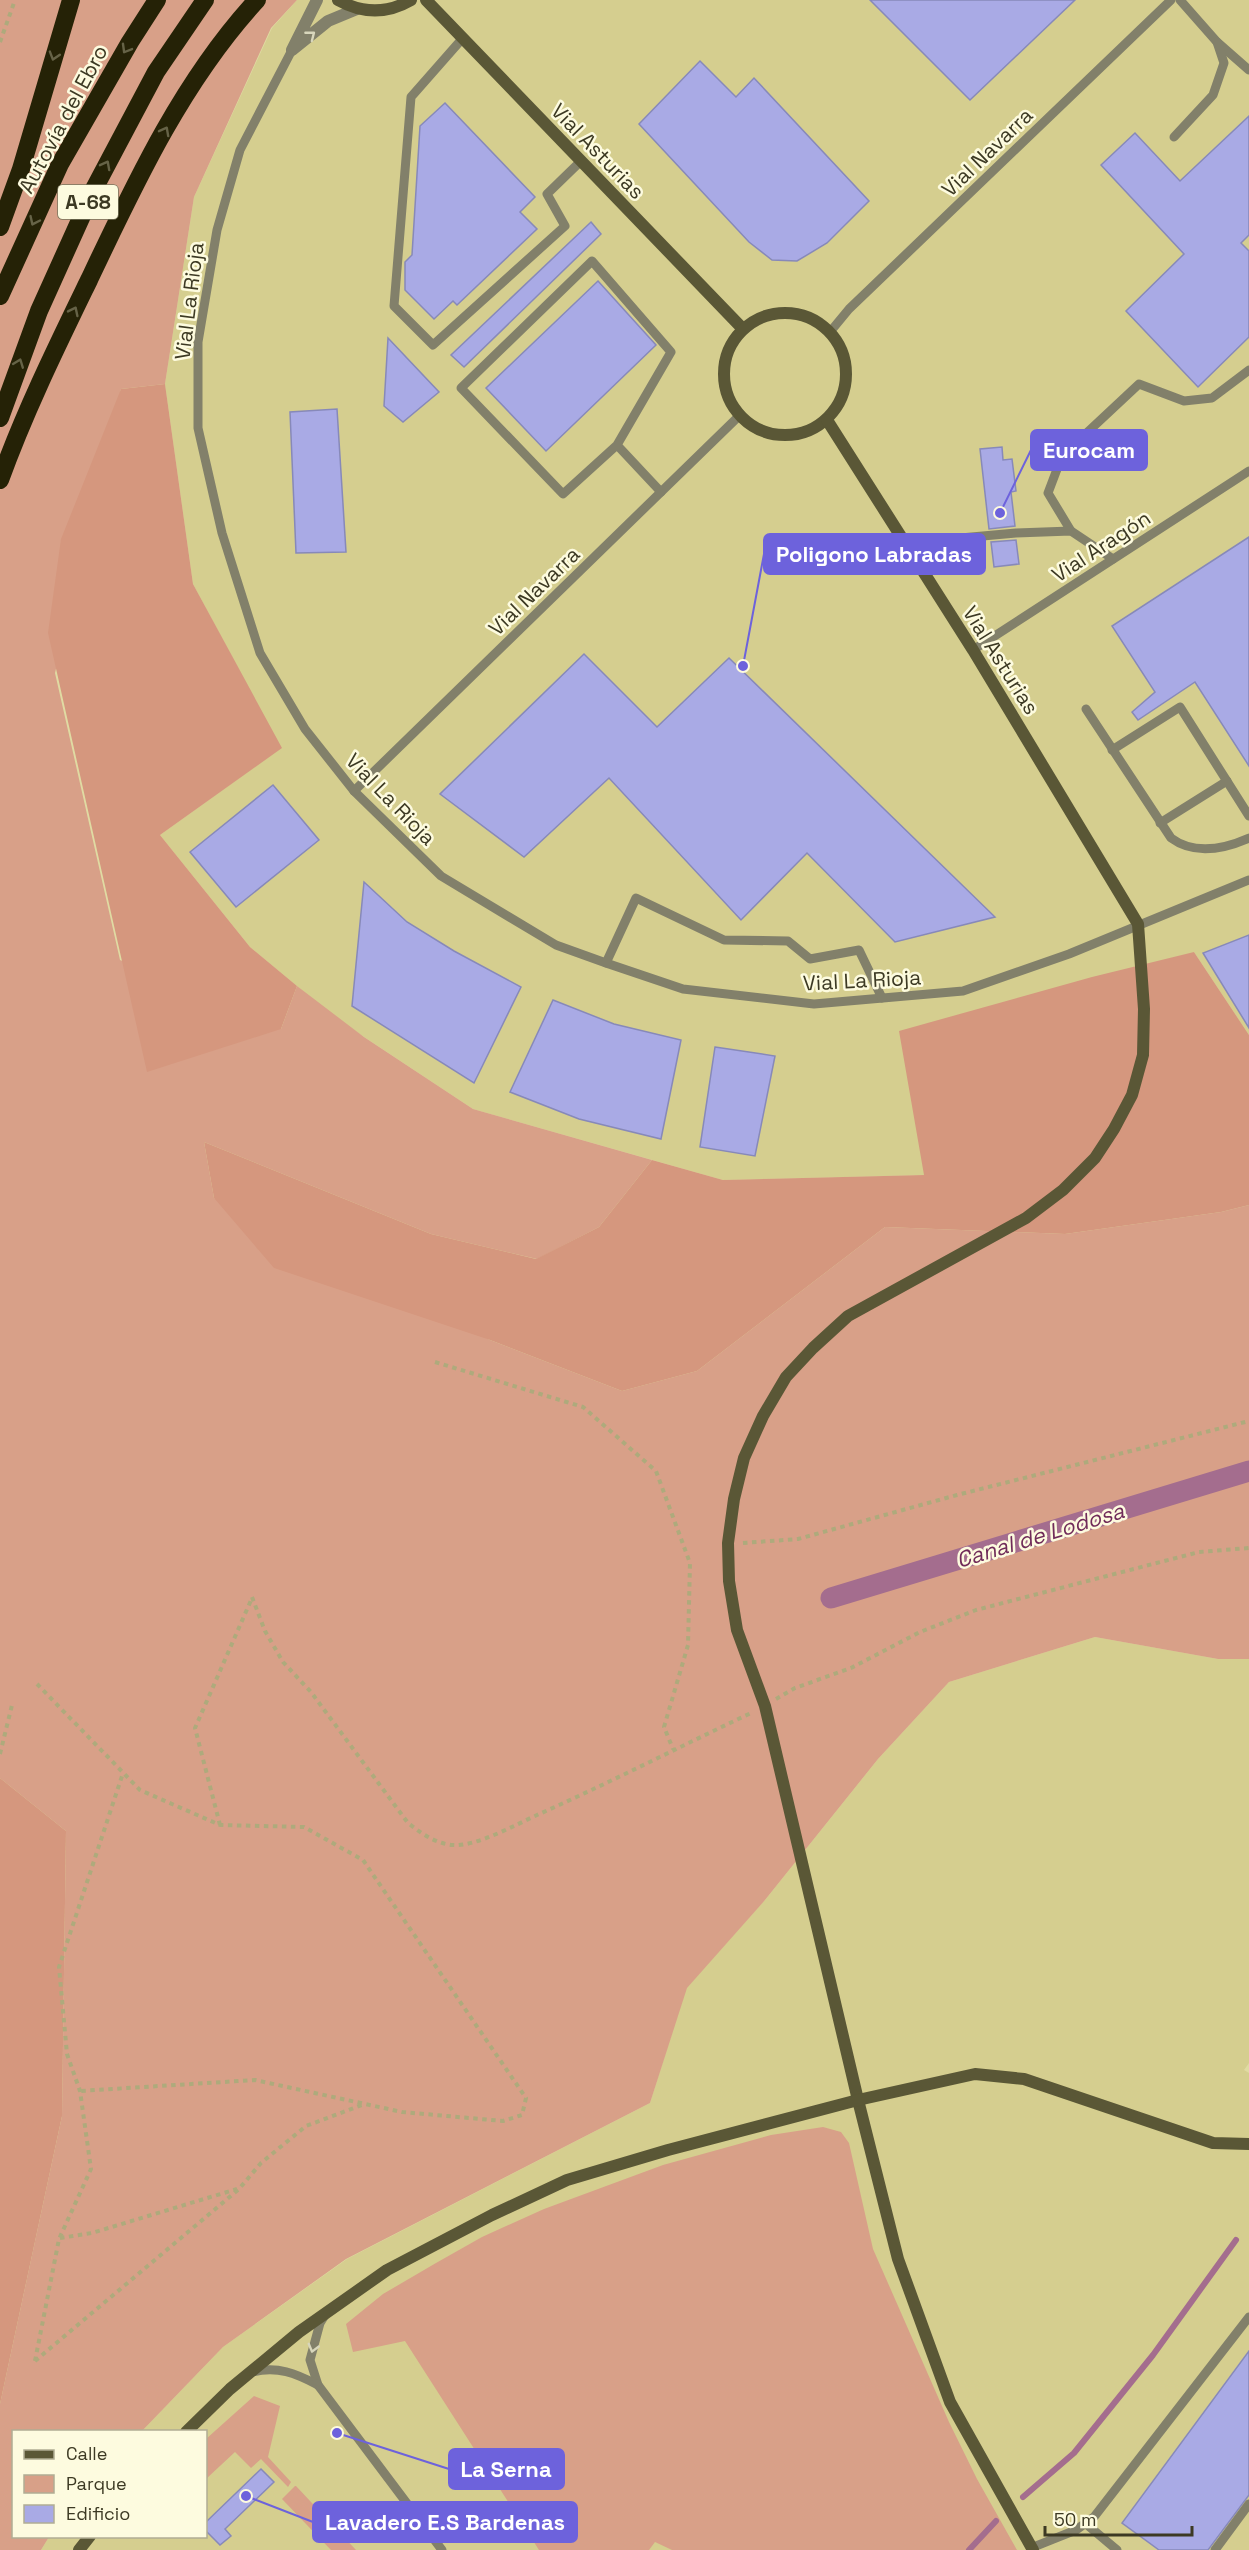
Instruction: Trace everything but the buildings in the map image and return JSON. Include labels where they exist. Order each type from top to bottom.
[{"type":"highway","points":[[0,227],[21,169],[71,0]]},
{"type":"highway","name":"Autovía del Ebro","points":[[0,296],[60,164],[130,42],[157,0]]},
{"type":"highway","name":"A-68","points":[[0,418],[39,311],[94,189],[156,72],[205,0]]},
{"type":"highway","points":[[0,480],[15,437],[108,239],[182,100],[232,27],[257,0]]},
{"type":"street","points":[[292,50],[317,0]]},
{"type":"street","points":[[338,0],[357,9],[379,12],[400,7],[411,0]]},
{"type":"street","name":"Vial Asturias","points":[[426,0],[742,328]]},
{"type":"street","points":[[292,50],[328,21],[357,9]]},
{"type":"street","points":[[787,312],[810,318],[830,332],[843,353],[847,377],[841,400],[827,420],[806,432],[782,436],[759,430],[739,416],[726,396],[723,372],[728,348],[742,328],[763,316],[787,312]]},
{"type":"street","name":"Vial Asturias","points":[[827,420],[973,651],[1138,924]]},
{"type":"street","points":[[1032,2549],[950,2402],[898,2259],[765,1706],[737,1630],[729,1581],[728,1543],[734,1499],[744,1458],[763,1416],[786,1377],[813,1348],[848,1317],[1026,1218],[1063,1190],[1095,1158],[1108,1139],[1132,1095],[1143,1055],[1144,1009],[1138,924]]},
{"type":"street","points":[[188,2430],[299,2332],[387,2270],[492,2215],[567,2180],[668,2150],[858,2100],[975,2074],[1024,2079],[1213,2143],[1249,2144]]},
{"type":"lane","name":"Vial Navarra","points":[[830,332],[849,309],[1171,0]]},
{"type":"lane","points":[[1180,0],[1217,42],[1249,70]]},
{"type":"lane","points":[[462,39],[411,97],[394,306],[433,345],[565,226],[547,194],[581,161]]},
{"type":"lane","points":[[1174,137],[1213,94],[1224,63],[1217,42]]},
{"type":"lane","name":"Vial La Rioja","points":[[292,50],[240,150],[217,230],[198,342],[198,428],[222,533],[260,653],[305,729],[354,791],[441,876],[556,945],[606,963],[683,989],[814,1004],[963,991],[1069,954],[1249,880]]},
{"type":"lane","points":[[592,261],[671,352],[617,445],[563,494],[461,388],[592,261]]},
{"type":"lane","points":[[1113,559],[1071,531],[1048,493],[1062,456],[1139,384],[1184,401],[1212,398],[1249,370]]},
{"type":"lane","name":"Vial Navarra","points":[[354,791],[739,416]]},
{"type":"lane","points":[[617,445],[662,492]]},
{"type":"lane","name":"Vial Aragón","points":[[973,651],[1249,471]]},
{"type":"lane","points":[[905,543],[1016,533],[1071,531]]},
{"type":"lane","points":[[1112,750],[1180,707],[1249,816]]},
{"type":"lane","points":[[1086,709],[1171,838],[1180,845],[1194,849],[1226,846],[1249,837]]},
{"type":"lane","points":[[1160,823],[1227,781]]},
{"type":"lane","points":[[606,963],[636,898],[724,940],[788,941],[810,959],[859,950],[882,998]]},
{"type":"lane","points":[[327,2312],[320,2323],[310,2360],[318,2385],[440,2550]]},
{"type":"lane","points":[[1032,2549],[1076,2530],[1094,2517],[1249,2317]]},
{"type":"lane","points":[[250,2373],[280,2369],[318,2385]]},
{"type":"lane","points":[[1215,2550],[1249,2504]]},
{"type":"lane","points":[[1085,2523],[1117,2550]]},
{"type":"path","points":[[0,42],[15,0]]},
{"type":"path","points":[[435,1362],[583,1407],[656,1471],[690,1563],[688,1645],[664,1727],[673,1749]]},
{"type":"path","points":[[728,1543],[753,1544],[798,1539],[957,1495],[1249,1421]]},
{"type":"path","points":[[220,1825],[195,1728],[252,1598],[283,1662],[318,1702],[408,1823],[428,1838],[453,1845],[485,1839],[626,1776],[673,1749],[765,1706],[795,1688],[851,1668],[920,1632],[976,1610],[1198,1552],[1249,1548]]},
{"type":"path","points":[[37,1684],[140,1790],[220,1825],[304,1827],[363,1860],[526,2098],[522,2115],[503,2121],[402,2112],[255,2080],[80,2091]]},
{"type":"path","points":[[0,1754],[12,1704]]},
{"type":"path","points":[[123,1773],[59,1967],[67,2054],[80,2091],[91,2169],[59,2238],[35,2361],[239,2189],[261,2163],[306,2127],[363,2105]]},
{"type":"path","points":[[59,2238],[92,2233],[239,2189]]},
{"type":"shaded area","points":[[297,0],[1249,0],[1249,1035],[1194,952],[924,1175],[723,1180],[473,1109],[334,1017],[250,947],[160,835],[281,748],[193,584],[165,384],[194,197],[272,28]]},
{"type":"shaded area","points":[[165,384],[193,584],[282,748],[160,835],[250,947],[297,986],[281,1029],[147,1072],[48,633],[61,539],[121,389]]},
{"type":"shaded area","points":[[1194,952],[1249,1035],[1249,1205],[1221,1212],[1065,1234],[885,1227],[697,1371],[622,1391],[490,1340],[274,1268],[214,1198],[204,1142],[431,1234],[536,1259],[599,1227],[652,1160],[723,1180],[924,1175],[899,1031],[1092,977]]},
{"type":"shaded area","points":[[1095,1637],[1218,1659],[1249,1659],[1249,2063],[1244,2070],[1249,2073],[1249,2550],[41,2550],[48,2538],[207,2538],[207,2430],[143,2430],[223,2347],[347,2259],[650,2103],[686,1988],[765,1900],[878,1759],[949,1682]]},
{"type":"shaded area","points":[[0,1778],[66,1831],[62,2116],[0,2404]]},
{"type":"green space","points":[[0,0],[297,0],[271,28],[194,197],[165,384],[121,389],[55,673],[120,960],[281,1029],[297,986],[364,1037],[473,1109],[652,1160],[599,1227],[537,1259],[431,1234],[204,1142],[214,1198],[490,1340],[622,1391],[697,1371],[885,1227],[1065,1234],[1221,1212],[1249,1205],[1249,1659],[1218,1659],[1095,1637],[949,1682],[878,1759],[765,1900],[687,1988],[650,2103],[346,2259],[223,2347],[143,2430],[12,2430],[12,2538],[48,2538],[41,2550],[0,2550],[0,2404],[62,2116],[66,1831],[0,1778]]},
{"type":"green space","points":[[823,2127],[841,2132],[849,2143],[873,2249],[949,2422],[977,2479],[1017,2550],[672,2550],[655,2542],[649,2550],[539,2550],[405,2341],[353,2352],[346,2324],[383,2294],[482,2237],[544,2209],[663,2165],[771,2135]]},
{"type":"green space","points":[[254,2396],[280,2406],[268,2457],[291,2482],[288,2487],[261,2459],[251,2468],[235,2452],[207,2478],[207,2438]]},
{"type":"green space","points":[[295,2486],[356,2550],[331,2550],[282,2499]]},
{"type":"waterway","name":"Canal de Lodosa","points":[[831,1598],[1249,1471]]},
{"type":"waterway","points":[[1023,2497],[1074,2453],[1153,2355],[1236,2240]]},
{"type":"waterway","points":[[969,2550],[996,2521]]},
{"type":"place","name":"Eurocam","points":[[1000,513]]},
{"type":"place","name":"Poligono Labradas","points":[[743,666]]},
{"type":"place","name":"La Serna","points":[[337,2433]]},
{"type":"place","name":"Lavadero E.S Bardenas","points":[[246,2496]]}]
